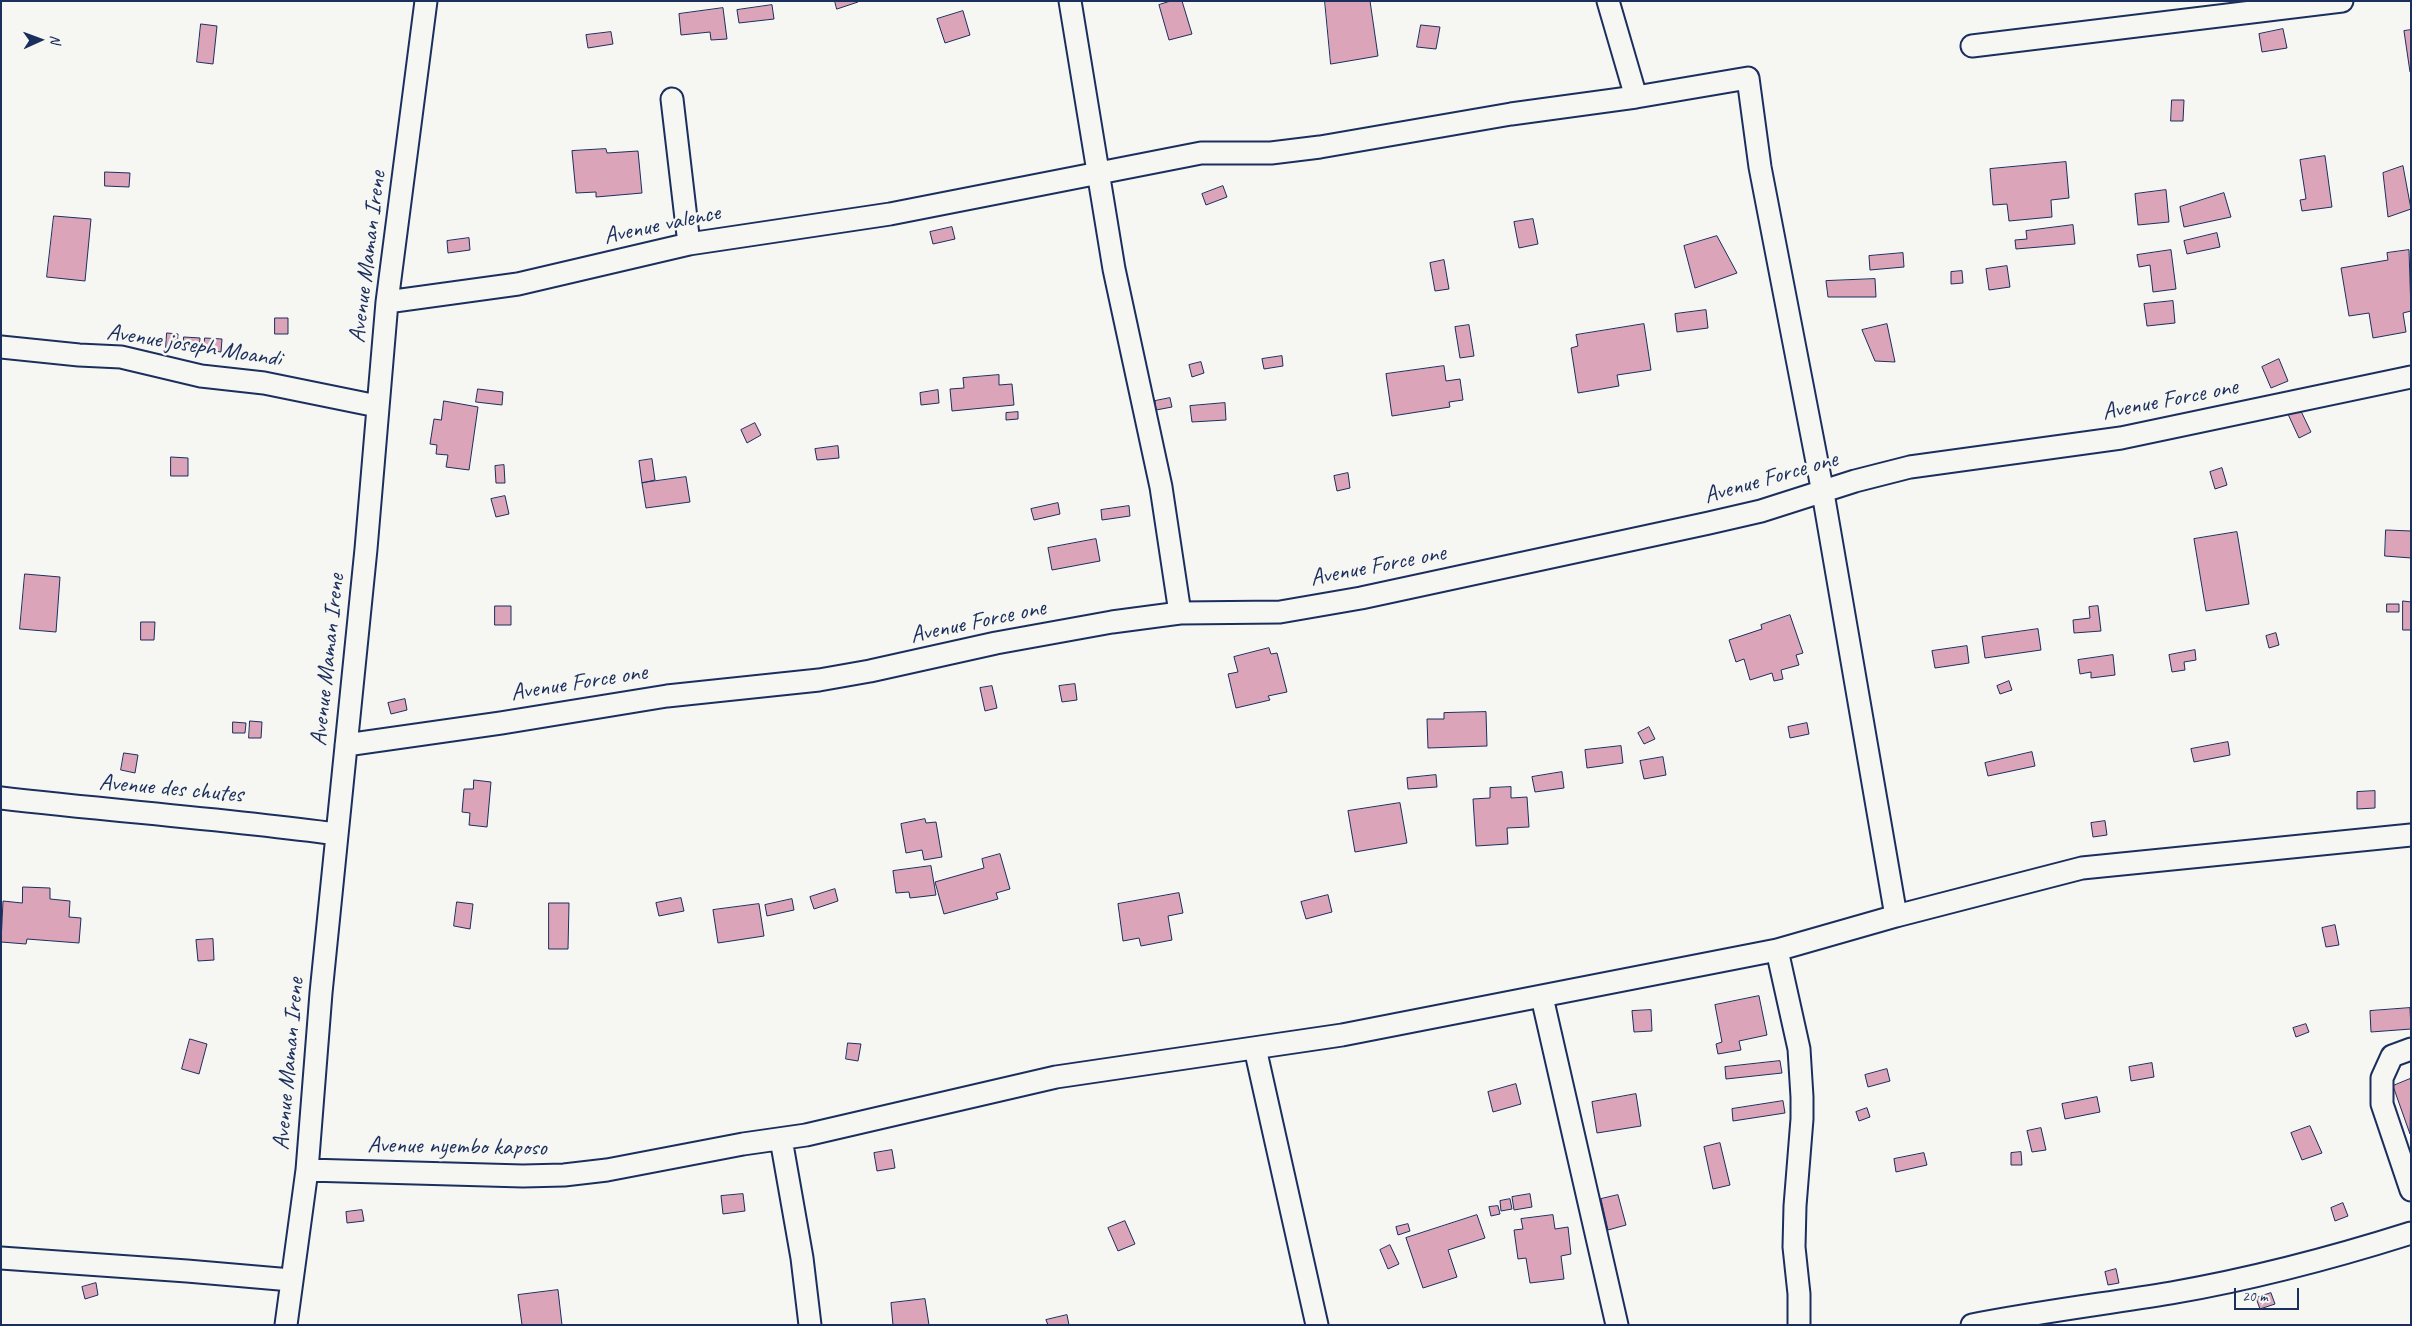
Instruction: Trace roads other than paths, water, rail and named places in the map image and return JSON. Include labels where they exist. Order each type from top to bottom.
[{"type":"street","name":"Avenue Maman Irene","points":[[286,1325],[307,1170],[336,834],[366,549],[387,302],[426,1]]},
{"type":"street","points":[[1070,1],[1120,297],[1161,487],[1180,613]]},
{"type":"street","points":[[1608,1],[1636,97]]},
{"type":"street","points":[[1972,46],[2342,1]]},
{"type":"street","name":"Avenue valence","points":[[387,302],[518,284],[690,244],[890,214],[1201,153],[1271,153],[1320,147],[1546,108],[1636,97],[1748,78],[1760,167],[1823,493]]},
{"type":"street","points":[[672,99],[690,244]]},
{"type":"street","name":"Avenue joseph Moandi","points":[[1,347],[121,357],[201,376],[264,384],[377,406]]},
{"type":"street","name":"Avenue Force one","points":[[346,746],[667,696],[820,680],[996,643],[1112,622],[1180,613],[1280,612],[1361,598],[1709,523],[1823,493],[1855,481],[1910,467],[2120,438],[2411,377]]},
{"type":"street","points":[[1823,493],[1896,916]]},
{"type":"street","name":"Avenue des chutes","points":[[1,798],[77,807],[236,821],[336,834]]},
{"type":"street","name":"Avenue nyembo kaposo","points":[[307,1170],[523,1176],[564,1175],[607,1170],[743,1144],[781,1139],[921,1110],[1056,1077],[1342,1035],[1542,998],[1777,950],[1896,916],[2082,868],[2411,835]]},
{"type":"street","points":[[1777,950],[1799,1049],[1802,1119],[1794,1206],[1794,1247],[1799,1294],[1799,1325]]},
{"type":"street","points":[[1542,998],[1617,1325]]},
{"type":"street","points":[[1256,1048],[1317,1325]]},
{"type":"street","points":[[2411,1050],[2392,1056],[2382,1078],[2382,1104],[2411,1190]]},
{"type":"street","points":[[781,1139],[802,1258],[810,1325]]},
{"type":"street","points":[[1972,1325],[2172,1293],[2252,1277],[2337,1256],[2411,1233]]},
{"type":"street","points":[[1,1258],[291,1280]]}]
